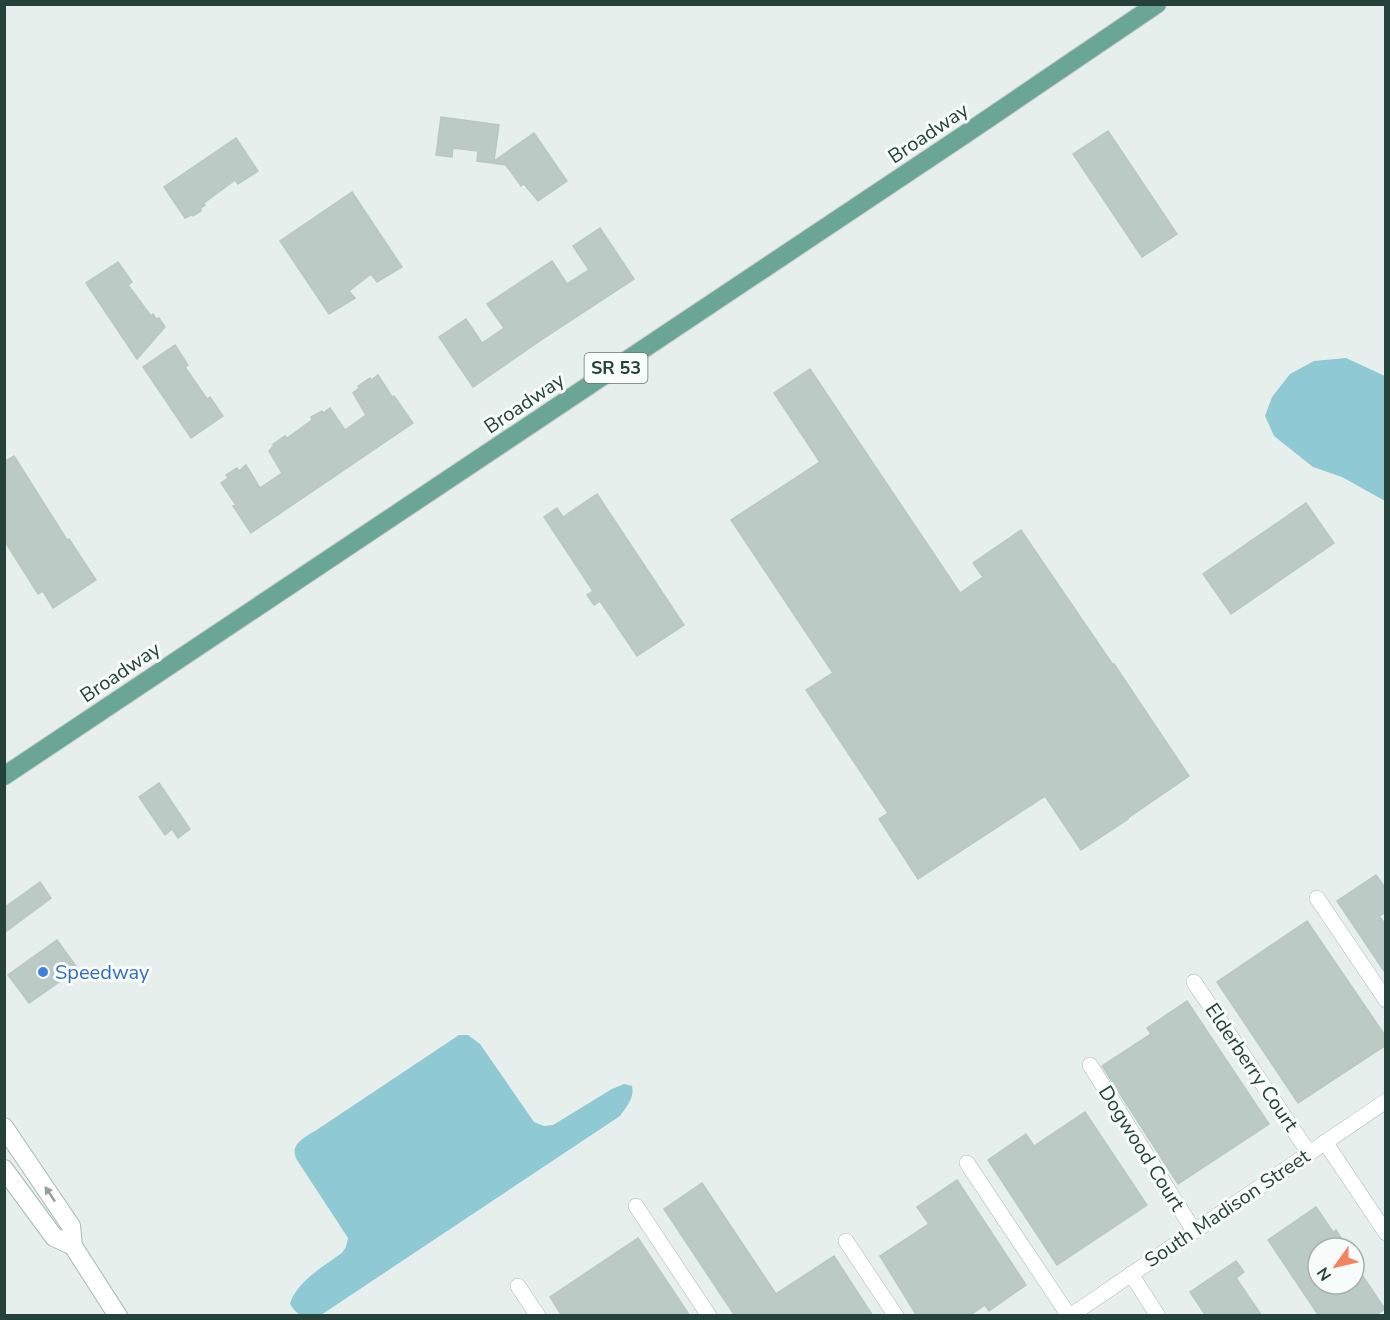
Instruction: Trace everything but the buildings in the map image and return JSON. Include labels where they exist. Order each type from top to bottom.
[{"type":"main road","name":"Broadway","points":[[4,777],[955,142],[1157,4]]},
{"type":"street","points":[[1317,898],[1386,1000]]},
{"type":"street","name":"Elderberry Court","points":[[1194,982],[1309,1153]]},
{"type":"street","name":"Dogwood Court","points":[[1090,1065],[1194,1231]]},
{"type":"street","name":"South Madison Street","points":[[1069,1316],[1386,1101]]},
{"type":"street","points":[[4,1127],[71,1226],[73,1246],[118,1316]]},
{"type":"street","points":[[1325,1142],[1386,1233]]},
{"type":"street","points":[[967,1162],[1069,1316]]},
{"type":"street","points":[[4,1169],[54,1237],[73,1246]]},
{"type":"street","points":[[636,1206],[710,1316]]},
{"type":"street","points":[[846,1241],[896,1316]]},
{"type":"street","points":[[1131,1274],[1158,1316]]},
{"type":"street","points":[[518,1286],[538,1316]]},
{"type":"water","points":[[1346,358],[1385,376],[1385,501],[1342,477],[1313,467],[1274,436],[1265,416],[1272,397],[1290,374],[1314,361]]},
{"type":"water","points":[[459,1035],[468,1035],[480,1044],[534,1122],[544,1126],[553,1125],[624,1084],[632,1086],[631,1098],[620,1116],[321,1315],[307,1316],[296,1312],[290,1304],[293,1296],[304,1282],[342,1253],[348,1238],[297,1160],[295,1150],[297,1145],[304,1138]]},
{"type":"place","name":"Speedway","points":[[43,972]]}]
